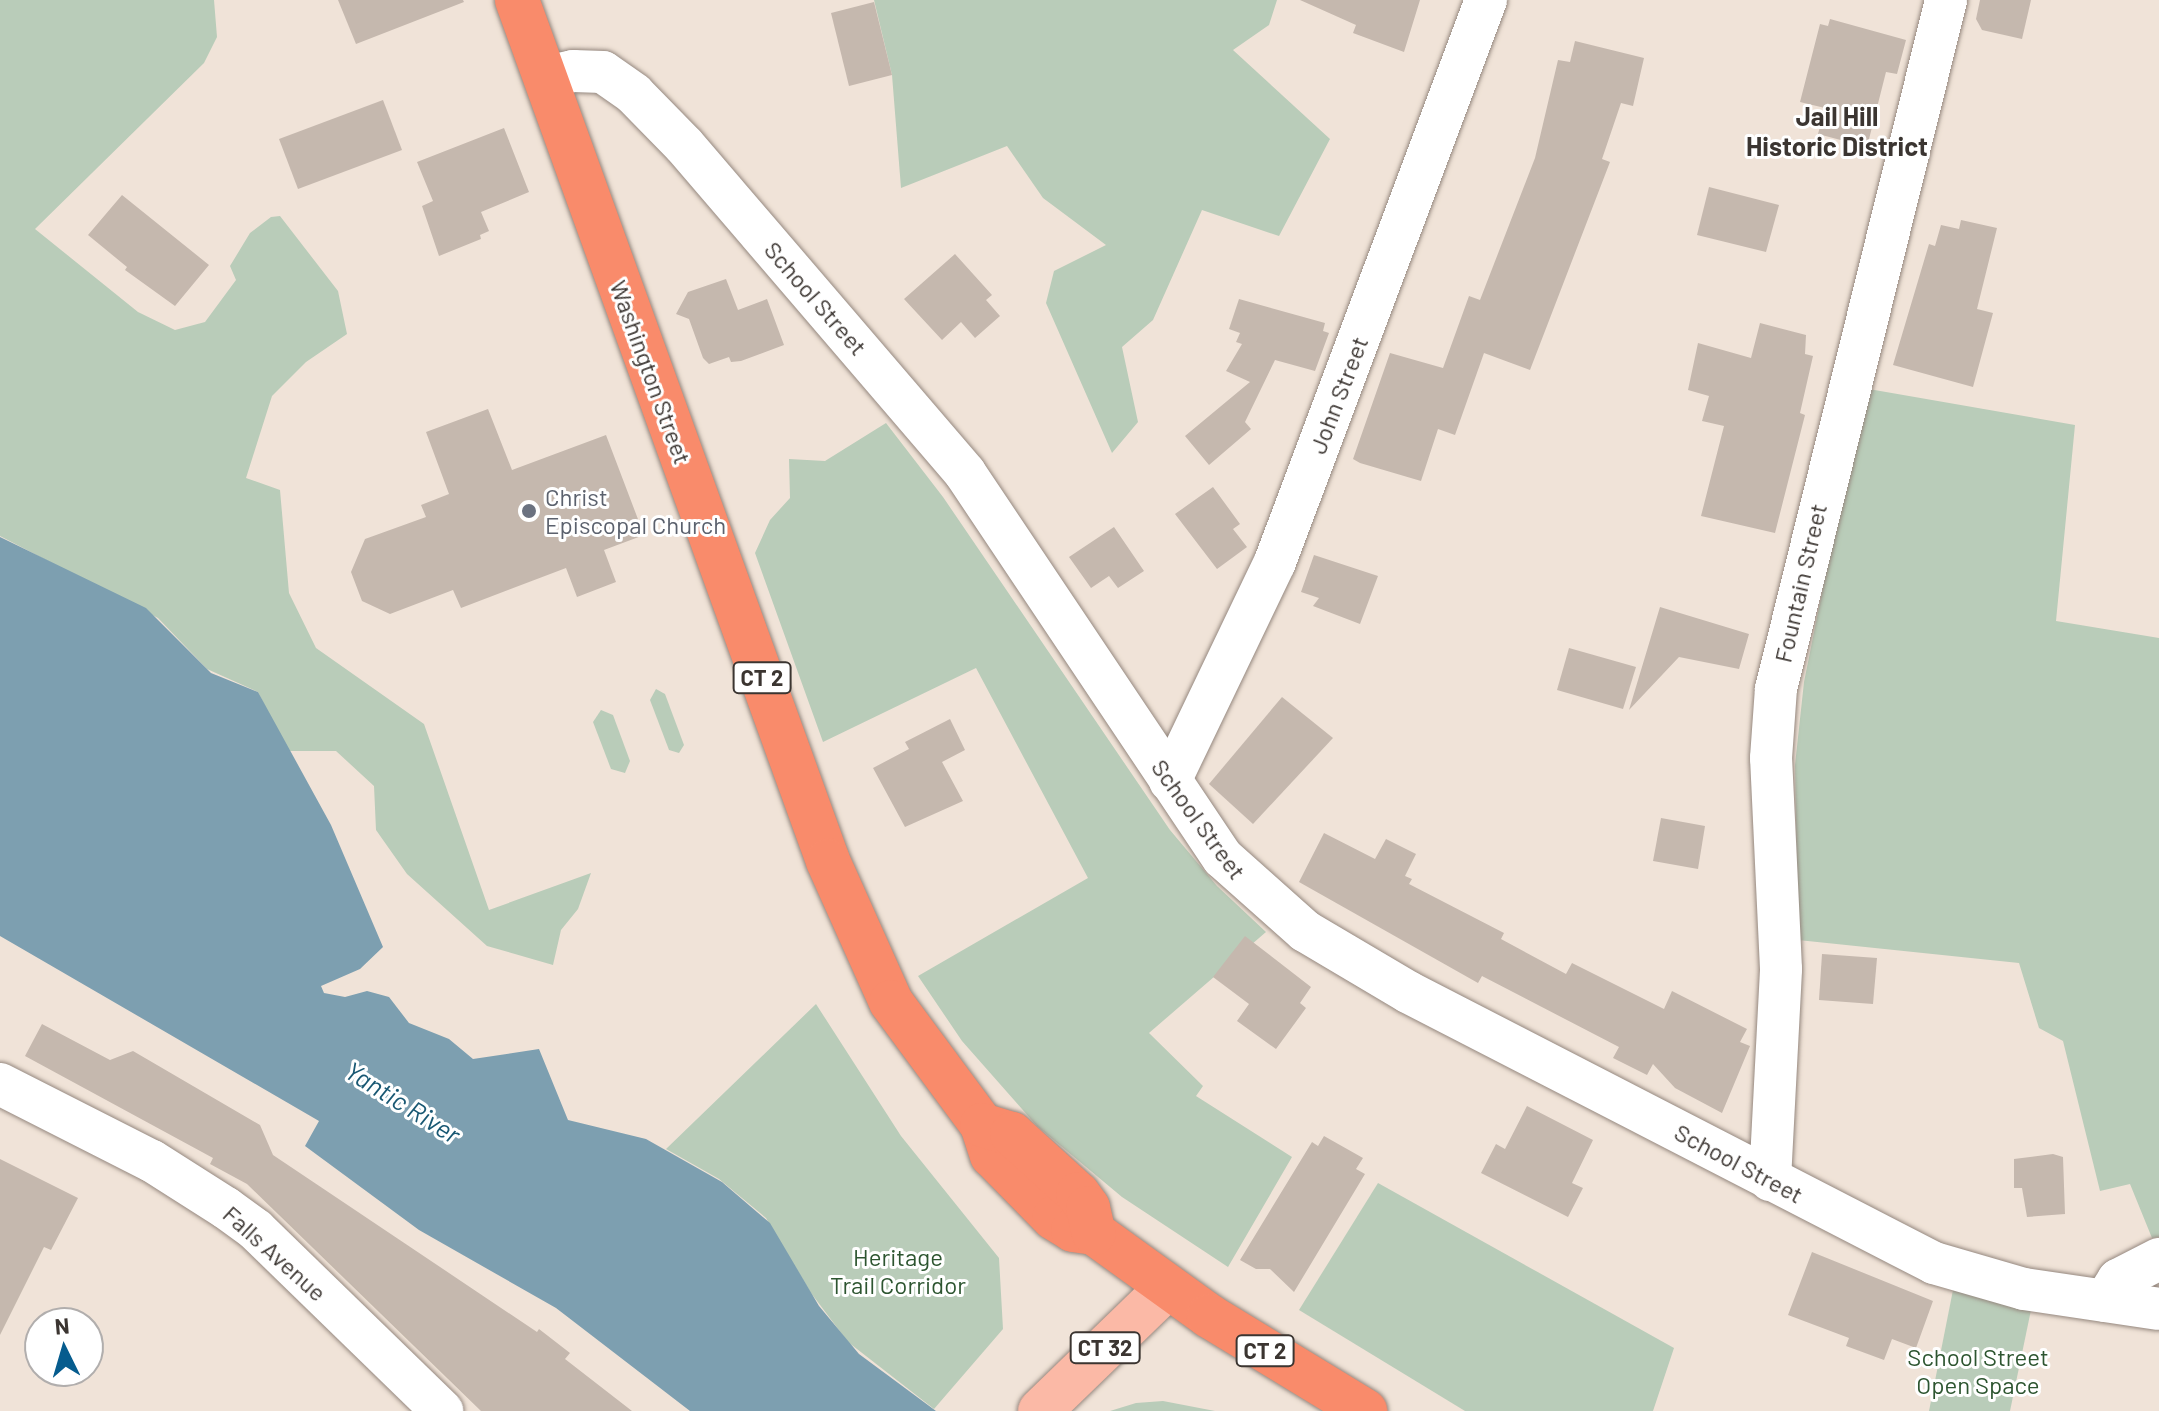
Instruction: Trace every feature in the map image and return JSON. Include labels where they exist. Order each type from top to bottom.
[{"type":"highway","name":"Washington Street","points":[[517,0],[837,885],[891,1002],[982,1125],[992,1155],[1048,1212],[1068,1228],[1094,1233],[1167,1288],[1365,1411]]},
{"type":"main road","name":"CT 32","points":[[1041,1409],[1167,1288]]},
{"type":"street","name":"John Street","points":[[1170,781],[1275,562],[1486,0]]},
{"type":"street","name":"Fountain Street","points":[[1770,1180],[1781,969],[1771,758],[1776,689],[1946,0]]},
{"type":"street","name":"School Street","points":[[545,77],[573,71],[603,72],[634,94],[684,145],[965,473],[1223,858],[1305,931],[1408,992],[1552,1062],[1770,1180],[1959,1273],[2159,1309]]},
{"type":"street","name":"Falls Avenue","points":[[0,1084],[152,1161],[256,1230],[442,1411]]},
{"type":"street","points":[[2105,1301],[2118,1280],[2159,1259]]},
{"type":"green space","points":[[0,0],[214,0],[217,37],[204,63],[35,229],[138,312],[175,330],[205,322],[236,280],[230,266],[250,233],[271,217],[280,216],[338,291],[347,334],[306,362],[272,396],[246,478],[280,490],[289,593],[316,648],[424,724],[489,910],[591,873],[578,909],[561,930],[553,965],[487,946],[407,874],[376,830],[374,786],[336,751],[287,751],[258,692],[207,669],[158,618],[0,536]]},
{"type":"green space","points":[[874,0],[1277,0],[1269,25],[1233,50],[1330,139],[1279,236],[1202,210],[1153,320],[1122,347],[1138,422],[1112,453],[1046,303],[1054,271],[1106,245],[1043,198],[1007,146],[901,188],[892,75]]},
{"type":"green space","points":[[1863,388],[2075,425],[2056,621],[2159,638],[2159,1237],[2152,1238],[2130,1184],[2100,1191],[2063,1041],[2039,1028],[2019,963],[1798,940],[1795,765],[1804,682]]},
{"type":"green space","points":[[886,423],[943,497],[1170,830],[1217,886],[1266,932],[1149,1033],[1203,1086],[1196,1096],[1292,1157],[1228,1267],[1122,1197],[1037,1126],[962,1041],[918,976],[1088,878],[976,668],[823,742],[755,553],[770,520],[790,498],[789,459],[825,461]]},
{"type":"green space","points":[[656,689],[665,694],[684,745],[679,753],[669,750],[650,700]]},
{"type":"green space","points":[[601,710],[613,715],[630,761],[625,773],[611,769],[593,722]]},
{"type":"green space","name":"Heritage Trail Corridor","points":[[816,1004],[901,1136],[999,1258],[1003,1329],[934,1409],[848,1342],[811,1293],[766,1218],[719,1179],[666,1149]]},
{"type":"green space","points":[[1378,1183],[1674,1348],[1653,1411],[1465,1411],[1299,1310]]},
{"type":"green space","name":"School Street Open Space","points":[[1953,1290],[2031,1310],[2010,1411],[1929,1411]]},
{"type":"green space","points":[[1163,1401],[1215,1411],[1110,1411],[1136,1403]]},
{"type":"water","name":"Yantic River","points":[[0,537],[146,608],[211,673],[258,692],[331,825],[383,947],[360,969],[321,986],[324,993],[345,997],[367,991],[389,997],[409,1023],[449,1039],[473,1059],[539,1049],[568,1120],[646,1139],[722,1182],[770,1223],[819,1306],[859,1354],[936,1411],[690,1411],[556,1308],[419,1230],[305,1146],[319,1121],[0,936]]},
{"type":"building","points":[[338,0],[463,0],[464,2],[356,44]]},
{"type":"building","points":[[1300,0],[1420,0],[1404,52],[1353,33],[1356,25]]},
{"type":"building","points":[[1980,0],[2031,0],[2022,39],[1982,30],[1976,19]]},
{"type":"building","points":[[874,2],[892,75],[849,86],[831,13]]},
{"type":"building","points":[[1830,19],[1906,40],[1897,74],[1886,72],[1867,147],[1818,134],[1825,108],[1800,102],[1820,24],[1828,26]]},
{"type":"building","points":[[1575,41],[1644,58],[1633,106],[1621,103],[1602,159],[1610,162],[1530,370],[1484,353],[1455,435],[1438,429],[1421,481],[1360,463],[1353,459],[1390,353],[1443,368],[1469,296],[1480,300],[1535,158],[1558,60],[1570,62]]},
{"type":"building","points":[[383,100],[402,150],[298,189],[279,139]]},
{"type":"building","points":[[504,128],[529,192],[481,212],[489,231],[480,235],[481,239],[439,256],[422,206],[433,201],[417,162]]},
{"type":"building","points":[[1709,187],[1779,205],[1766,252],[1697,235]]},
{"type":"building","points":[[122,195],[209,265],[175,306],[125,270],[127,267],[88,235]]},
{"type":"building","points":[[1961,220],[1997,228],[1977,309],[1993,313],[1973,387],[1893,365],[1929,244],[1935,246],[1941,225],[1959,229]]},
{"type":"building","points":[[955,254],[992,295],[986,300],[1000,316],[975,338],[961,322],[942,340],[904,299]]},
{"type":"building","points":[[726,279],[738,310],[767,299],[784,345],[741,361],[731,362],[729,357],[709,364],[703,358],[689,319],[676,314],[688,292]]},
{"type":"building","points":[[1239,299],[1325,323],[1323,331],[1329,333],[1315,371],[1275,360],[1245,422],[1251,429],[1209,465],[1185,436],[1250,382],[1226,371],[1242,344],[1236,342],[1240,333],[1229,329]]},
{"type":"building","points":[[1760,323],[1806,335],[1805,354],[1813,356],[1800,413],[1805,415],[1775,533],[1701,516],[1724,426],[1702,421],[1709,396],[1688,390],[1698,343],[1751,358]]},
{"type":"building","name":"Christ Episcopal Church","points":[[488,409],[512,470],[606,435],[644,535],[604,550],[616,582],[577,597],[566,568],[461,608],[453,590],[390,614],[362,601],[351,572],[365,539],[426,517],[421,505],[449,494],[426,432]]},
{"type":"building","points":[[1213,487],[1240,524],[1233,529],[1247,547],[1217,569],[1175,514]]},
{"type":"building","points":[[1114,527],[1144,571],[1118,588],[1109,576],[1091,588],[1069,557]]},
{"type":"building","points":[[1314,555],[1378,576],[1360,624],[1313,606],[1319,598],[1301,592]]},
{"type":"building","points":[[1660,607],[1749,634],[1739,669],[1679,657],[1629,710]]},
{"type":"building","points":[[1569,648],[1636,667],[1623,709],[1557,690]]},
{"type":"building","points":[[1282,697],[1333,738],[1253,824],[1209,784]]},
{"type":"building","points":[[950,719],[965,750],[942,762],[963,801],[905,827],[873,768],[909,749],[905,742]]},
{"type":"building","points":[[1661,818],[1705,826],[1698,869],[1653,861]]},
{"type":"building","points":[[1324,833],[1375,859],[1386,839],[1416,854],[1405,876],[1412,879],[1409,884],[1504,933],[1501,939],[1566,974],[1572,963],[1664,1009],[1672,991],[1747,1029],[1740,1042],[1750,1046],[1722,1113],[1675,1088],[1653,1064],[1647,1075],[1613,1058],[1619,1047],[1482,976],[1478,983],[1299,882]]},
{"type":"building","points":[[1245,936],[1311,987],[1300,1003],[1306,1008],[1276,1049],[1237,1021],[1249,1004],[1213,977]]},
{"type":"building","points":[[1822,954],[1877,958],[1873,1004],[1819,1000]]},
{"type":"building","points":[[42,1024],[110,1060],[133,1051],[260,1125],[273,1155],[537,1332],[539,1329],[570,1353],[565,1359],[632,1411],[481,1411],[247,1184],[210,1164],[213,1158],[25,1056]]},
{"type":"building","points":[[1527,1106],[1593,1140],[1572,1183],[1583,1188],[1568,1217],[1481,1173],[1496,1144],[1505,1149]]},
{"type":"building","points":[[1324,1136],[1363,1158],[1356,1169],[1365,1174],[1294,1292],[1270,1269],[1256,1269],[1240,1260],[1312,1142],[1318,1146]]},
{"type":"building","points":[[2053,1154],[2063,1157],[2065,1214],[2027,1217],[2022,1188],[2014,1188],[2014,1159]]},
{"type":"building","points":[[0,1159],[78,1198],[51,1250],[44,1247],[0,1335]]},
{"type":"building","points":[[1812,1252],[1933,1301],[1916,1348],[1892,1339],[1884,1360],[1846,1346],[1849,1338],[1788,1315]]},
{"type":"place","name":"Christ Episcopal Church","points":[[529,511]]},
{"type":"district","name":"Jail Hill Historic District","points":[[1837,131]]}]
